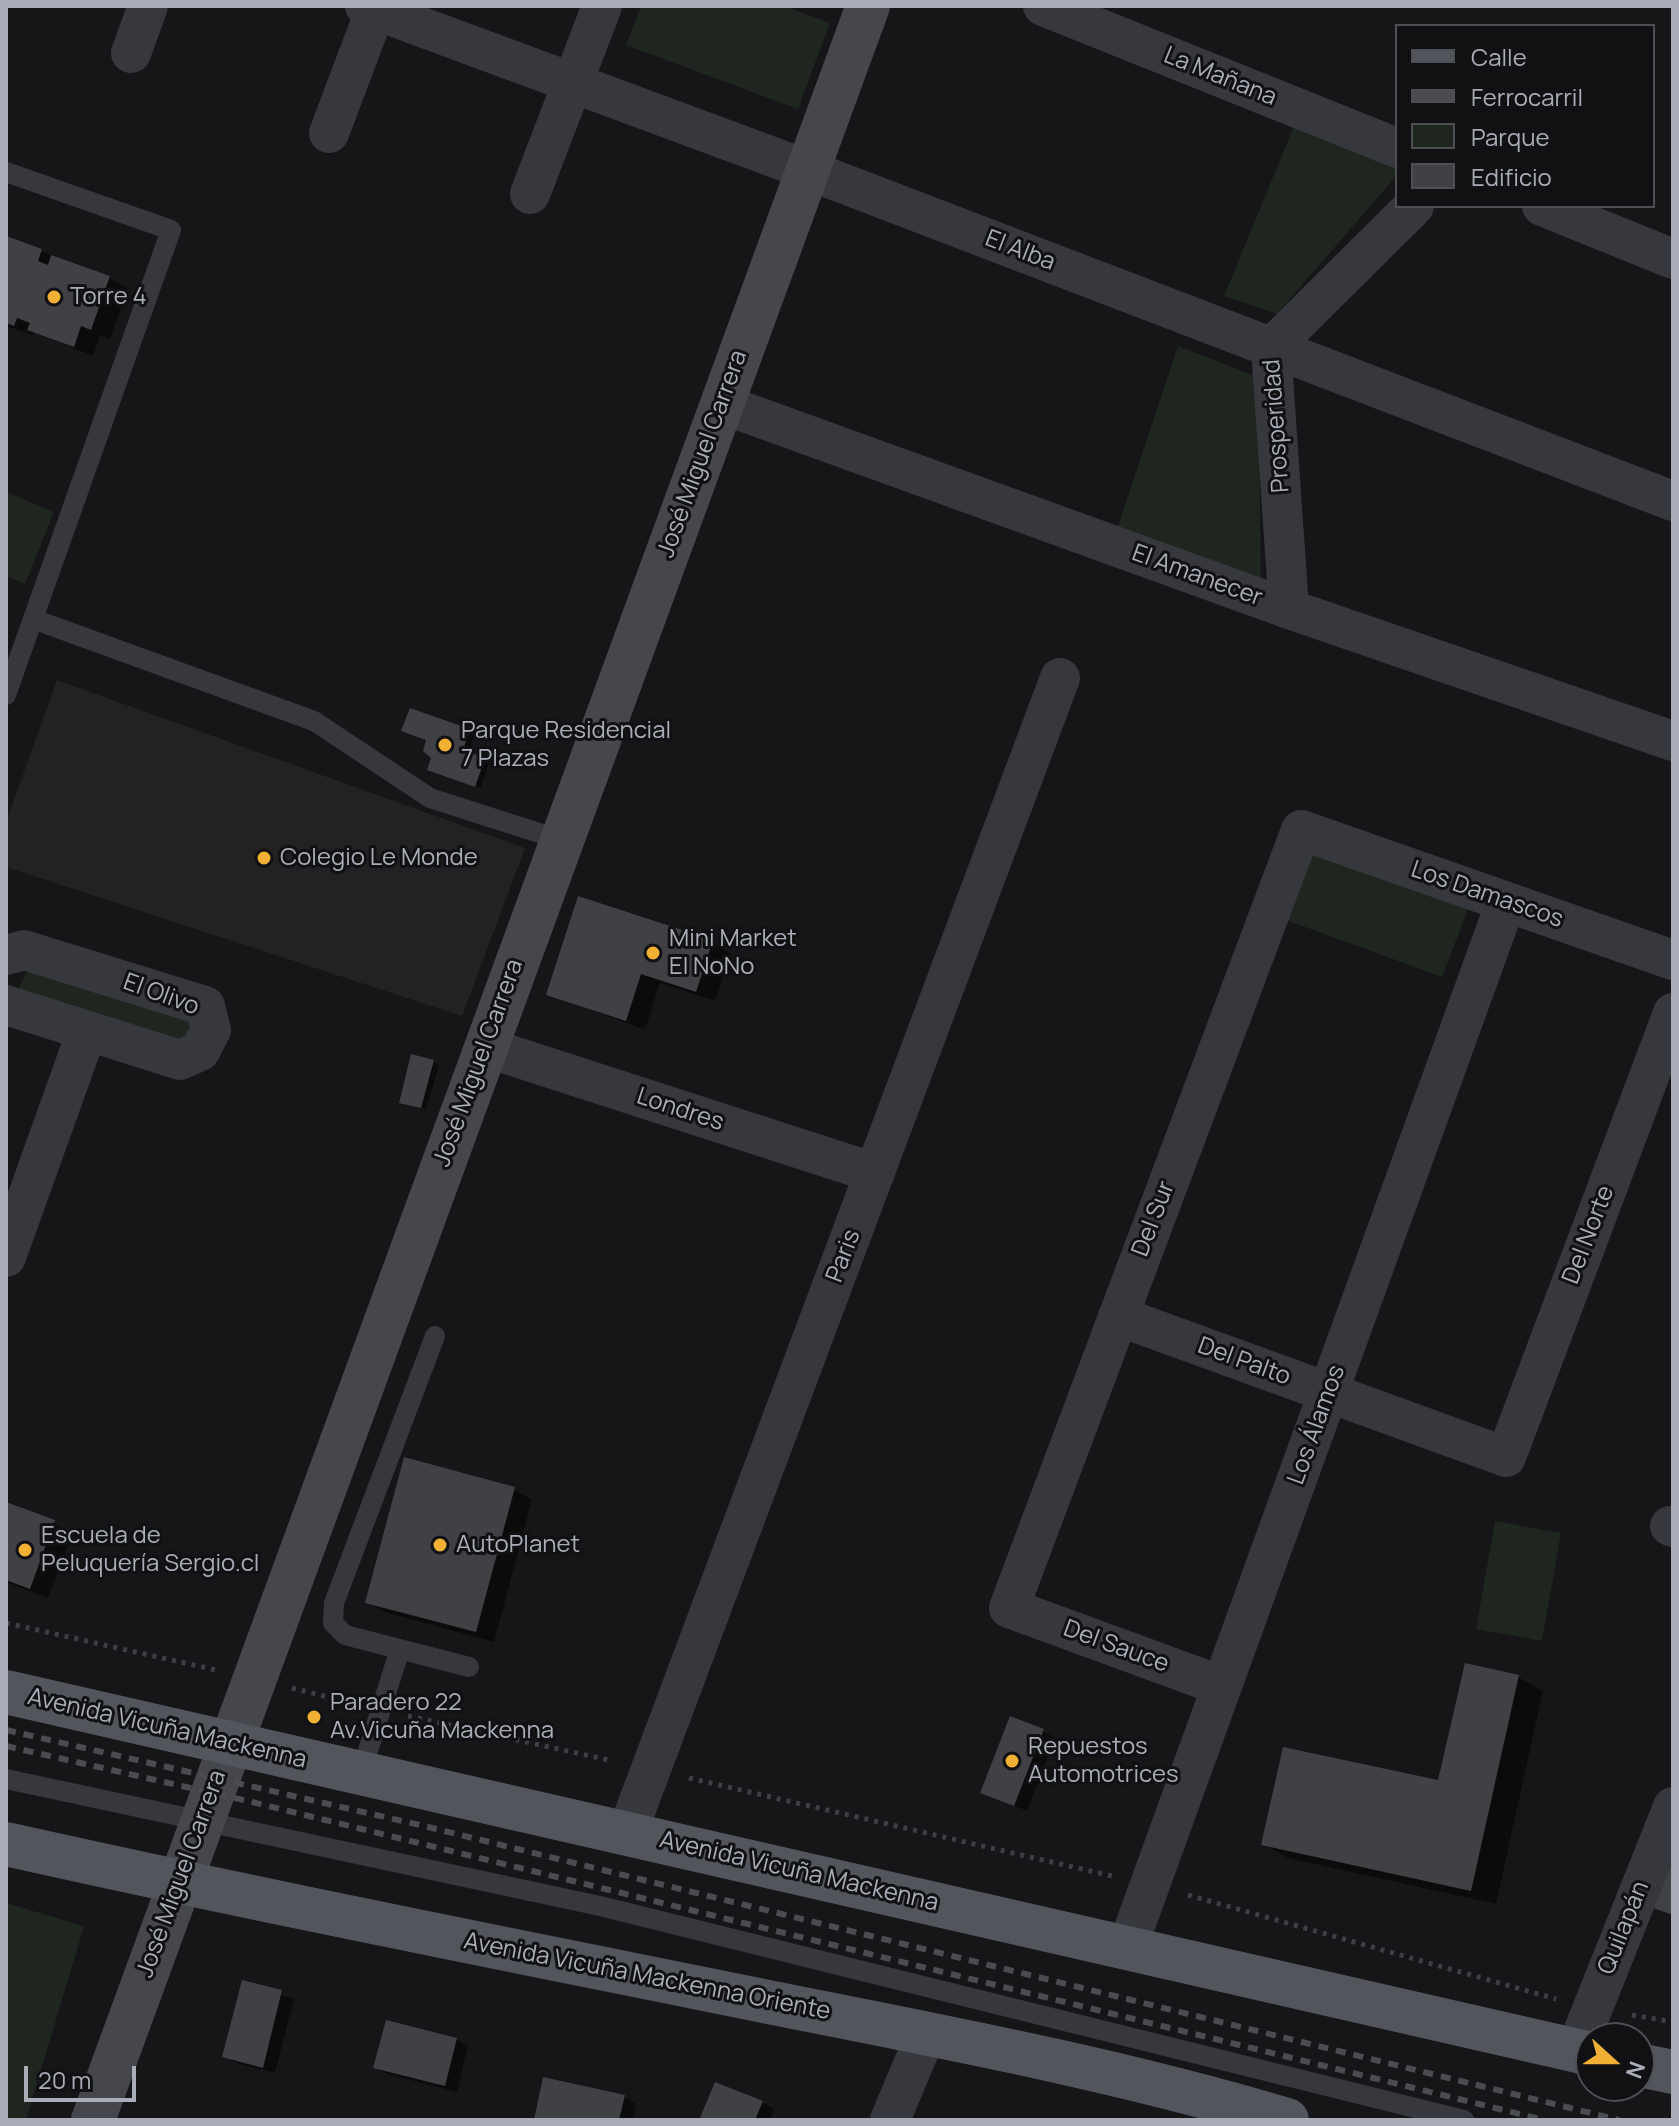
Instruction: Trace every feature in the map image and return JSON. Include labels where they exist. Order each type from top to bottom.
[{"type":"main road","name":"Avenida Vicuña Mackenna","points":[[6,1692],[1575,2050]]},
{"type":"main road","name":"Avenida Vicuña Mackenna Oriente","points":[[6,1844],[179,1883],[926,2034],[1179,2091],[1287,2120]]},
{"type":"street","points":[[131,53],[148,6]]},
{"type":"street","points":[[530,194],[602,6]]},
{"type":"street","name":"José Miguel Carrera","points":[[93,2120],[868,6]]},
{"type":"street","name":"La Mañana","points":[[1043,6],[1395,147]]},
{"type":"street","points":[[329,133],[372,7]]},
{"type":"street","name":"El Alba","points":[[372,7],[1673,501]]},
{"type":"street","name":"Prosperidad","points":[[1289,609],[1271,348],[1412,208]]},
{"type":"street","points":[[1547,208],[1673,259]]},
{"type":"street","name":"El Amanecer","points":[[722,404],[1289,609],[1673,741]]},
{"type":"street","name":"Paris","points":[[627,1833],[1060,678]]},
{"type":"street","name":"Los Damascos","points":[[1301,830],[1673,960]]},
{"type":"street","name":"Del Sur","points":[[1009,1608],[1301,830]]},
{"type":"street","name":"Los Álamos","points":[[1127,1948],[1506,902]]},
{"type":"street","name":"El Olivo","points":[[6,955],[24,950],[205,1006],[210,1017],[207,1042],[191,1057],[180,1060],[6,1005]]},
{"type":"street","name":"Del Norte","points":[[1506,1457],[1673,1013]]},
{"type":"street","points":[[6,1257],[87,1031]]},
{"type":"street","name":"Londres","points":[[485,1047],[875,1173]]},
{"type":"street","name":"Del Palto","points":[[1118,1316],[1506,1457]]},
{"type":"street","name":"Del Sauce","points":[[1009,1608],[1222,1686]]},
{"type":"street","name":"Quilapán","points":[[1589,2022],[1673,1807]]},
{"type":"street","points":[[890,2120],[926,2034]]},
{"type":"lane","points":[[6,172],[171,230],[6,695]]},
{"type":"lane","points":[[33,619],[314,721],[430,798],[561,840]]},
{"type":"lane","points":[[435,1336],[334,1603],[333,1623],[345,1635],[469,1667]]},
{"type":"lane","points":[[361,1773],[400,1649]]},
{"type":"lane","points":[[6,1779],[200,1823],[616,1909],[1464,2120]]},
{"type":"path","points":[[6,1623],[1150,1885],[1592,2009],[1673,2022]]},
{"type":"shaded area","name":"Colegio Le Monde","points":[[57,680],[525,848],[462,1016],[6,867],[6,822]]},
{"type":"green space","points":[[641,6],[784,6],[830,23],[798,109],[626,45]]},
{"type":"green space","points":[[1297,119],[1395,156],[1395,177],[1277,314],[1224,296]]},
{"type":"green space","points":[[1178,346],[1258,377],[1261,582],[1118,526]]},
{"type":"green space","points":[[6,492],[54,512],[25,584],[6,576]]},
{"type":"green space","points":[[1313,847],[1470,904],[1442,977],[1286,920]]},
{"type":"green space","points":[[31,964],[195,1015],[186,1052],[15,996]]},
{"type":"green space","points":[[1495,1521],[1561,1533],[1542,1641],[1476,1629]]},
{"type":"green space","points":[[6,1903],[84,1926],[26,2120],[6,2120]]},
{"type":"building","name":"Torre 4","points":[[6,236],[42,249],[38,261],[48,265],[51,255],[110,276],[91,330],[81,326],[74,347],[27,330],[30,323],[17,318],[14,326],[6,323]]},
{"type":"building","name":"Parque Residencial 7 Plazas","points":[[410,708],[470,729],[463,750],[485,758],[475,787],[427,770],[431,758],[423,751],[426,740],[401,731]]},
{"type":"building","name":"Mini Market El NoNo","points":[[578,896],[713,940],[696,992],[641,974],[626,1021],[546,995]]},
{"type":"building","points":[[411,1054],[434,1060],[421,1108],[399,1103]]},
{"type":"building","name":"AutoPlanet","points":[[404,1457],[515,1487],[476,1632],[365,1603]]},
{"type":"building","name":"Escuela de Peluquería Sergio.cl","points":[[6,1502],[55,1520],[30,1589],[6,1580]]},
{"type":"building","points":[[1465,1663],[1519,1675],[1471,1891],[1261,1845],[1283,1747],[1438,1780]]},
{"type":"building","name":"Repuestos Automotrices","points":[[1010,1716],[1044,1729],[1014,1806],[980,1793]]},
{"type":"building","points":[[1673,1844],[1673,1915],[1650,1907]]},
{"type":"building","points":[[242,1980],[282,1990],[263,2068],[222,2057]]},
{"type":"building","points":[[386,2020],[457,2038],[445,2086],[373,2068]]},
{"type":"building","points":[[543,2077],[625,2095],[619,2120],[534,2120]]},
{"type":"building","points":[[715,2082],[763,2101],[755,2120],[699,2120]]},
{"type":"railway","points":[[6,1730],[424,1826],[1619,2120]]},
{"type":"railway","points":[[6,1746],[252,1802],[1544,2120]]},
{"type":"place","name":"Torre 4","points":[[54,297]]},
{"type":"place","name":"Parque Residencial 7 Plazas","points":[[445,745]]},
{"type":"place","name":"Colegio Le Monde","points":[[264,858]]},
{"type":"place","name":"Mini Market El NoNo","points":[[653,953]]},
{"type":"place","name":"AutoPlanet","points":[[440,1545]]},
{"type":"place","name":"Escuela de Peluquería Sergio.cl","points":[[25,1550]]},
{"type":"place","name":"Paradero 22 Av.Vicuña Mackenna","points":[[314,1717]]},
{"type":"place","name":"Repuestos Automotrices","points":[[1012,1761]]}]
